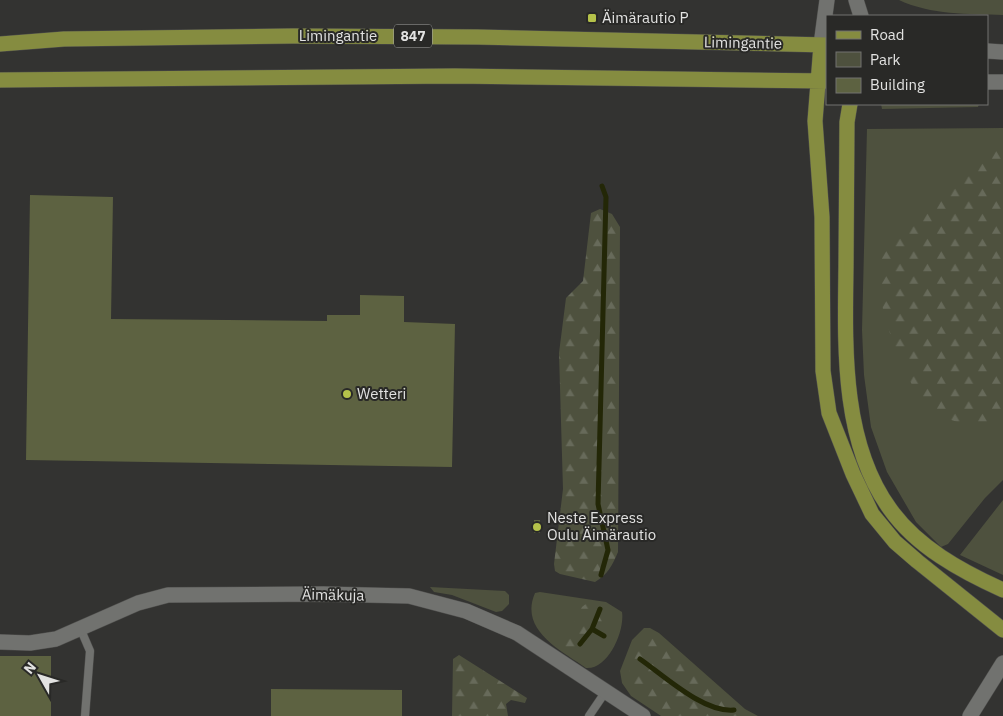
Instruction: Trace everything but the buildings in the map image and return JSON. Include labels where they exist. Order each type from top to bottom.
[{"type":"main road","name":"Limingantie","points":[[0,44],[64,39],[302,36],[477,37],[824,45]]},
{"type":"main road","points":[[824,45],[823,81],[816,121],[822,217],[823,371],[829,413],[856,481],[872,514],[896,542],[917,561],[1003,630]]},
{"type":"main road","points":[[0,80],[455,76],[823,81]]},
{"type":"main road","points":[[850,105],[847,122],[846,356],[851,408],[859,440],[873,481],[889,509],[909,532],[930,549],[981,580],[1003,590]]},
{"type":"street","points":[[824,45],[827,0]]},
{"type":"street","points":[[856,0],[861,15]]},
{"type":"street","points":[[988,51],[1003,52]]},
{"type":"street","points":[[988,82],[1003,82]]},
{"type":"street","name":"Äimäkuja","points":[[0,642],[30,642],[56,639],[81,630],[138,603],[168,596],[323,594],[409,596],[466,611],[517,634],[643,716]]},
{"type":"street","points":[[970,716],[1003,664]]},
{"type":"lane","points":[[81,630],[90,651],[85,716]]},
{"type":"lane","points":[[589,716],[606,691]]},
{"type":"green space","points":[[899,0],[1003,0],[1003,15],[937,11],[924,9]]},
{"type":"green space","points":[[881,105],[979,105],[978,107],[882,109]]},
{"type":"green space","points":[[1003,128],[1003,480],[985,498],[948,544],[941,547],[916,522],[887,472],[871,427],[864,375],[862,330],[867,129]]},
{"type":"green space","points":[[992,151],[1003,151],[1003,422],[960,423],[929,412],[912,385],[893,344],[875,281],[882,255]]},
{"type":"green space","points":[[600,209],[612,214],[620,227],[618,552],[609,569],[595,582],[560,574],[555,571],[554,564],[563,489],[559,353],[566,298],[583,281],[591,213]]},
{"type":"green space","points":[[1003,500],[1003,575],[960,555]]},
{"type":"green space","points":[[430,587],[505,591],[509,595],[509,604],[502,611],[496,612],[452,595],[434,592]]},
{"type":"green space","points":[[540,592],[606,602],[622,612],[621,629],[618,639],[608,656],[601,663],[594,667],[586,668],[545,638],[537,628],[533,618],[532,606],[535,593]]},
{"type":"green space","points":[[587,603],[604,605],[609,614],[602,630],[588,646],[573,650],[564,649],[562,646],[582,607]]},
{"type":"green space","points":[[644,628],[650,628],[659,633],[745,709],[758,716],[661,716],[631,696],[622,683],[620,671],[632,640]]},
{"type":"green space","points":[[651,634],[662,638],[744,716],[667,716],[640,699],[630,685],[629,672],[643,638]]},
{"type":"green space","points":[[459,655],[527,698],[525,703],[511,700],[506,704],[508,716],[452,716],[453,659]]},
{"type":"waterway","points":[[601,575],[608,550],[598,504],[606,197],[602,186]]},
{"type":"waterway","points":[[580,644],[592,629],[600,609]]},
{"type":"waterway","points":[[592,629],[604,636]]},
{"type":"waterway","points":[[640,659],[697,700],[710,706],[734,710]]},
{"type":"place","name":"Äimärautio P","points":[[592,18]]},
{"type":"place","name":"Wetteri","points":[[347,394]]},
{"type":"place","name":"Neste Express Oulu Äimärautio","points":[[537,527]]}]
